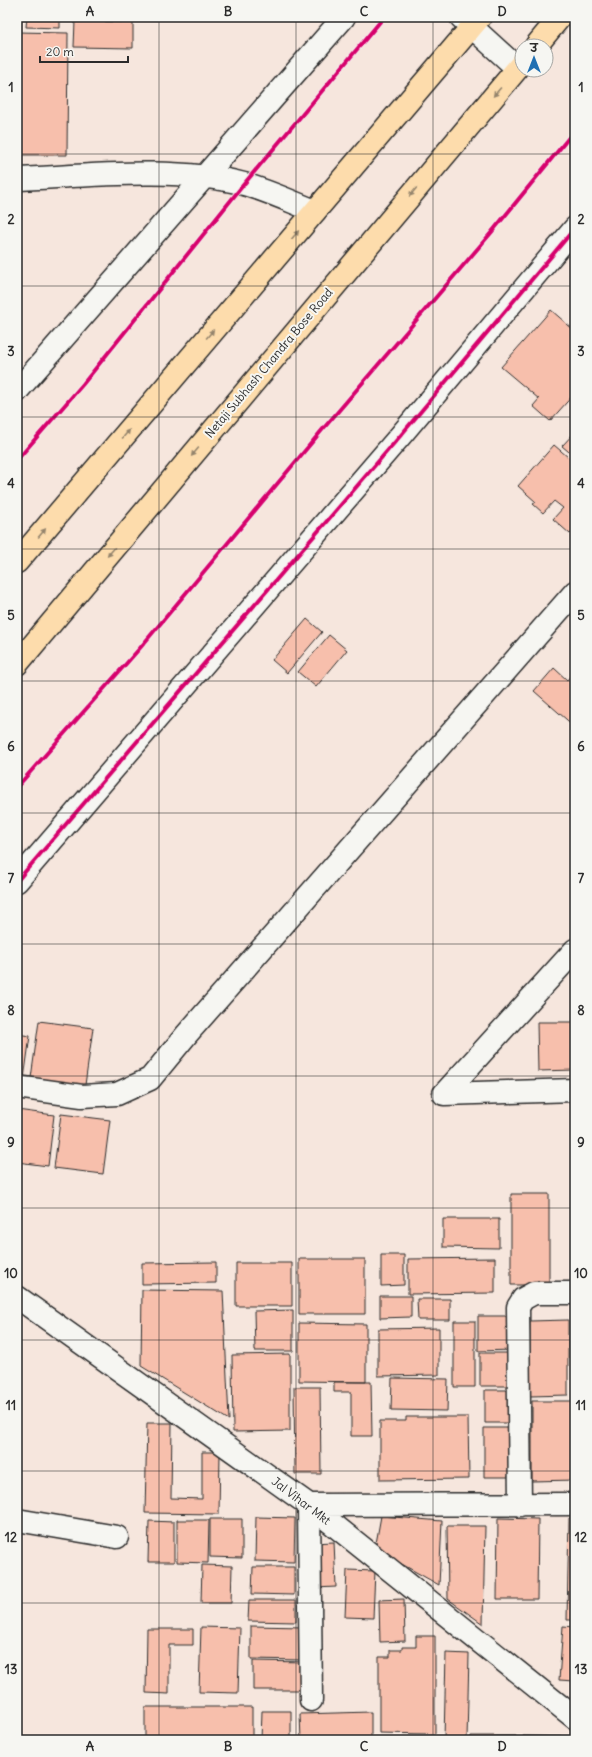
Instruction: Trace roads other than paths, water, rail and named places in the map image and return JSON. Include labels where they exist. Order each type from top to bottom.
[{"type":"main road","points":[[543,38],[560,17]]},
{"type":"main road","points":[[17,562],[315,211],[471,20]]},
{"type":"main road","name":"Netaji Subhash Chandra Bose Road","points":[[17,664],[514,72]]},
{"type":"street","points":[[17,391],[344,17]]},
{"type":"street","points":[[471,20],[514,59]]},
{"type":"street","points":[[17,179],[152,174],[205,177],[244,184],[315,211]]},
{"type":"street","points":[[17,881],[401,435],[575,228]]},
{"type":"street","points":[[17,1087],[82,1096],[117,1094],[150,1079],[187,1034],[575,592]]},
{"type":"street","points":[[575,950],[444,1094],[575,1090]]},
{"type":"street","points":[[520,1504],[518,1307],[523,1298],[534,1293],[575,1293]]},
{"type":"street","name":"Jal Vihar Mkt","points":[[17,1297],[309,1505],[575,1718]]},
{"type":"street","points":[[311,1700],[309,1505],[575,1504]]},
{"type":"street","points":[[17,1520],[117,1537]]}]
